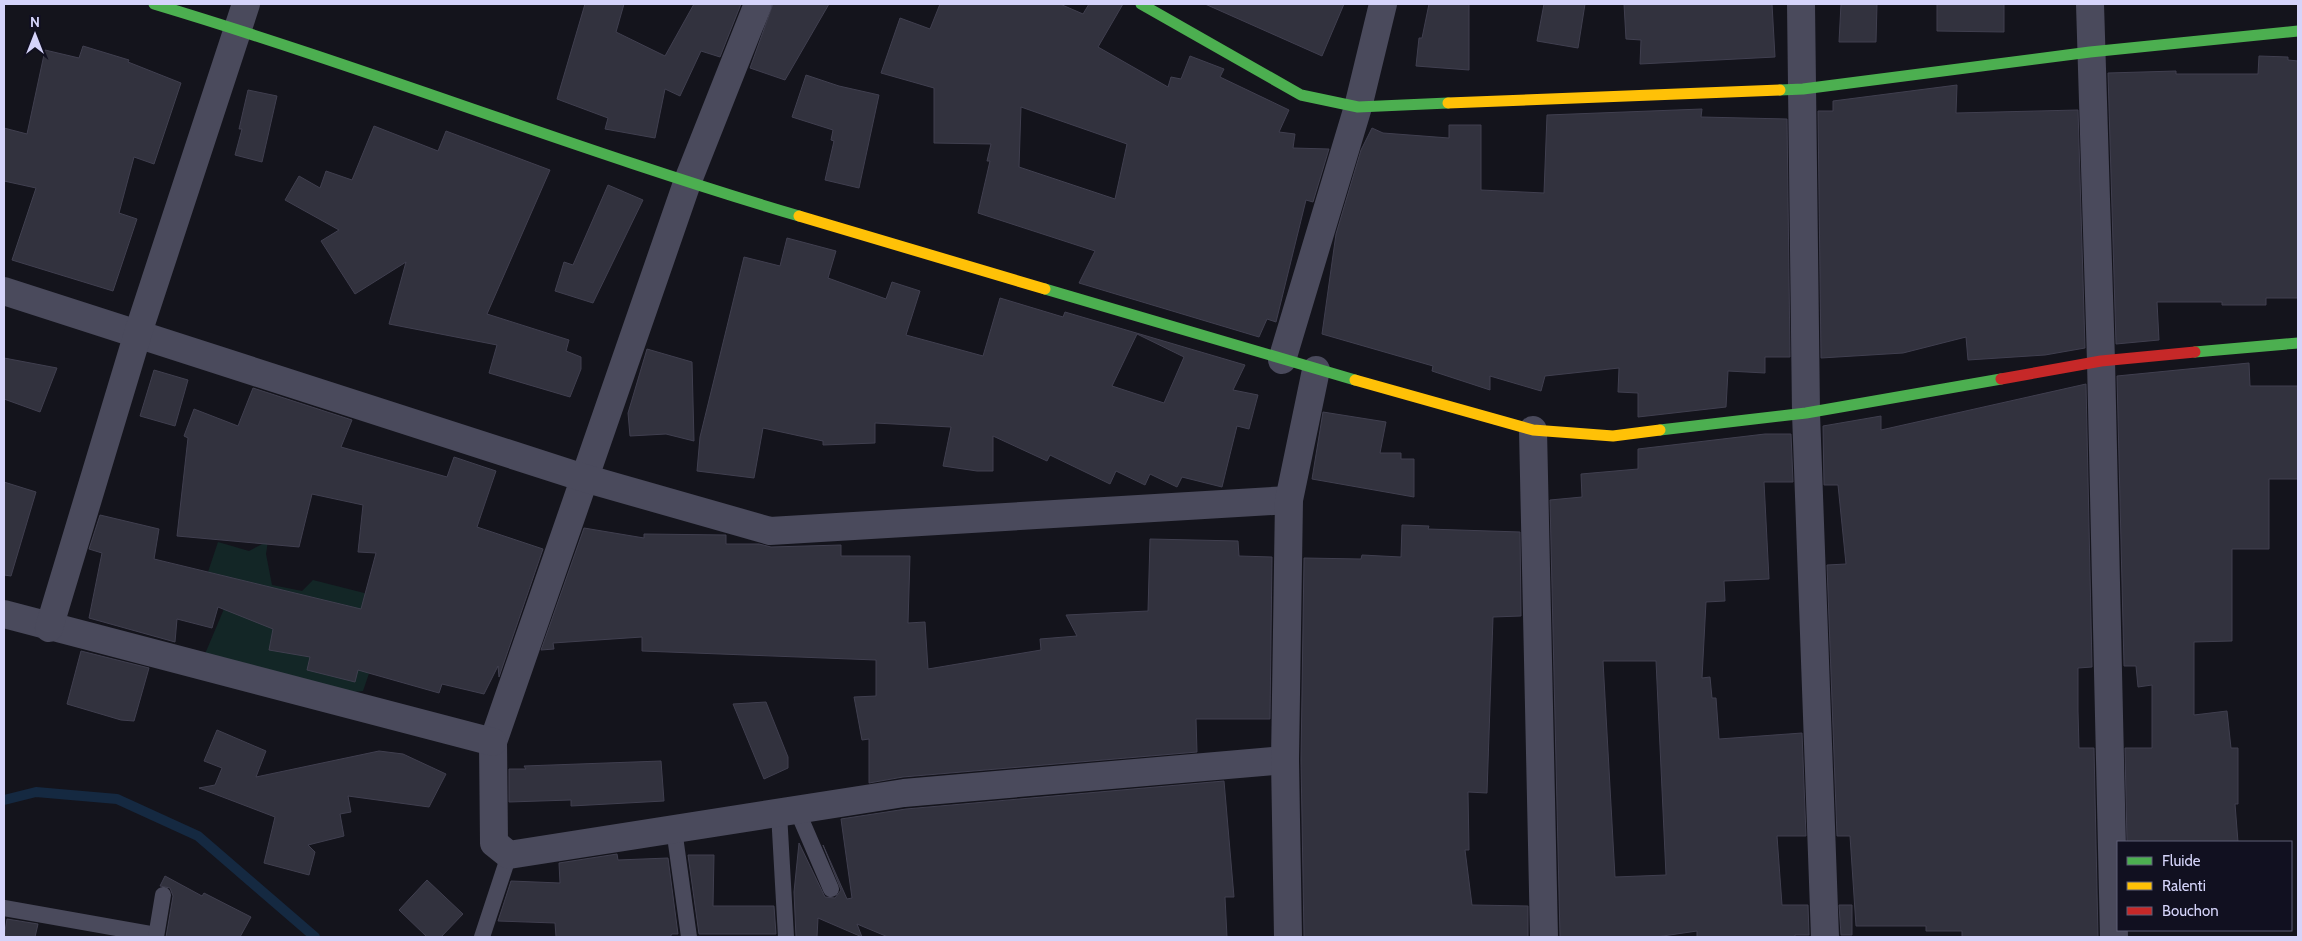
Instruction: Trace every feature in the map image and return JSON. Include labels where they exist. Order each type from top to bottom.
[{"type":"street","points":[[154,4],[237,29],[687,184],[1316,370],[1533,430],[1613,436],[1806,413],[2101,361],[2298,343]]},
{"type":"street","points":[[49,628],[138,334],[246,4]]},
{"type":"street","points":[[758,4],[687,184],[493,742],[494,842],[508,855],[904,793],[1285,760]]},
{"type":"street","points":[[1141,4],[1300,95],[1358,107],[1803,90],[2090,52],[2298,31]]},
{"type":"street","points":[[1282,360],[1358,107],[1383,4]]},
{"type":"street","points":[[1801,4],[1806,413],[1825,937]]},
{"type":"street","points":[[2090,4],[2101,361],[2114,937]]},
{"type":"street","points":[[4,291],[584,478],[770,531],[1289,500]]},
{"type":"street","points":[[1288,937],[1285,760],[1289,500],[1316,370]]},
{"type":"street","points":[[1533,430],[1544,937]]},
{"type":"street","points":[[4,614],[49,628],[493,742]]},
{"type":"lane","points":[[788,811],[831,889]]},
{"type":"lane","points":[[786,937],[788,811]]},
{"type":"lane","points":[[674,829],[689,937]]},
{"type":"lane","points":[[482,937],[508,855]]},
{"type":"lane","points":[[4,908],[156,936],[162,895]]},
{"type":"green space","points":[[268,541],[266,554],[272,585],[302,591],[313,580],[376,596],[389,615],[363,691],[345,693],[205,654],[229,597],[204,584],[218,542],[249,551]]},
{"type":"building","points":[[585,4],[624,4],[616,32],[665,56],[694,4],[741,4],[720,57],[701,51],[680,96],[665,89],[655,138],[605,129],[608,118],[557,99]]},
{"type":"building","points":[[773,4],[829,4],[785,80],[750,68]]},
{"type":"building","points":[[940,4],[1060,4],[1083,14],[1089,4],[1123,4],[1098,47],[1168,87],[1171,77],[1181,79],[1190,56],[1224,69],[1220,77],[1289,110],[1279,132],[1295,134],[1293,148],[1329,149],[1313,202],[1306,200],[1276,322],[1267,319],[1259,337],[1079,283],[1095,251],[978,213],[990,161],[987,161],[991,144],[934,143],[934,88],[881,73],[900,18],[930,29]],"holes":[[[1021,107],[1127,144],[1115,199],[1019,167]]]},
{"type":"building","points":[[1205,4],[1344,4],[1322,56]]},
{"type":"building","points":[[1429,4],[1469,4],[1469,70],[1416,66],[1419,38],[1422,38]]},
{"type":"building","points":[[1544,4],[1585,4],[1578,48],[1537,41]]},
{"type":"building","points":[[1624,4],[1772,4],[1775,57],[1640,64],[1641,40],[1626,39]]},
{"type":"building","points":[[1841,4],[1877,4],[1876,42],[1839,42]]},
{"type":"building","points":[[1937,4],[2004,4],[2004,32],[1937,31]]},
{"type":"building","points":[[83,46],[129,60],[128,62],[181,83],[154,164],[134,157],[119,213],[137,219],[113,291],[12,260],[36,188],[4,181],[4,128],[27,134],[45,50],[79,58]]},
{"type":"building","points":[[2259,56],[2288,57],[2288,60],[2298,61],[2298,298],[2266,298],[2266,305],[2222,305],[2222,302],[2157,302],[2159,340],[2116,344],[2108,73],[2176,71],[2176,74],[2258,74]]},
{"type":"building","points":[[806,75],[839,86],[879,95],[859,188],[825,180],[834,141],[831,140],[833,130],[792,117]]},
{"type":"building","points":[[1957,85],[1956,113],[2078,110],[2085,348],[2045,355],[1968,360],[1966,337],[1903,353],[1821,358],[1818,111],[1833,111],[1833,101]]},
{"type":"building","points":[[248,90],[277,96],[262,162],[235,155],[242,129],[239,129]]},
{"type":"building","points":[[1702,109],[1701,117],[1787,119],[1790,357],[1765,357],[1765,373],[1728,371],[1726,407],[1638,417],[1638,393],[1618,392],[1619,368],[1545,376],[1541,391],[1490,376],[1490,390],[1432,371],[1433,366],[1322,334],[1336,234],[1361,150],[1372,128],[1383,133],[1449,138],[1449,125],[1481,125],[1481,190],[1544,193],[1547,115]]},
{"type":"building","points":[[374,126],[438,151],[446,131],[550,170],[487,314],[569,340],[566,351],[581,357],[581,369],[570,397],[489,373],[497,345],[389,324],[406,262],[355,294],[321,241],[339,230],[285,200],[299,176],[320,188],[326,171],[352,180]]},
{"type":"building","points":[[608,185],[643,200],[593,303],[555,291],[564,262],[573,265]]},
{"type":"building","points":[[787,238],[836,251],[828,278],[886,299],[892,282],[920,291],[906,335],[983,356],[1000,298],[1063,317],[1065,312],[1245,365],[1233,390],[1258,395],[1249,429],[1237,426],[1222,487],[1182,477],[1177,487],[1150,474],[1145,485],[1116,471],[1110,484],[1050,455],[1047,461],[993,436],[993,471],[977,471],[943,466],[951,427],[875,423],[875,443],[823,445],[823,441],[763,428],[754,478],[697,471],[700,437],[744,257],[780,266]],"holes":[[[1137,334],[1184,357],[1164,403],[1112,386]]]},
{"type":"building","points":[[647,349],[692,362],[694,441],[666,434],[630,436],[628,413]]},
{"type":"building","points":[[4,358],[57,368],[40,412],[4,399]]},
{"type":"building","points":[[2249,363],[2250,386],[2298,386],[2298,479],[2269,479],[2269,549],[2232,549],[2232,641],[2194,642],[2194,715],[2227,711],[2231,748],[2238,748],[2238,804],[2235,804],[2238,841],[2127,841],[2125,748],[2152,748],[2152,685],[2138,687],[2136,666],[2124,666],[2117,376]]},
{"type":"building","points":[[154,370],[188,380],[175,426],[140,416]]},
{"type":"building","points":[[2086,384],[2092,667],[2078,668],[2078,711],[2079,748],[2094,748],[2098,937],[1962,937],[1962,931],[1926,931],[1926,926],[1856,926],[1850,836],[1837,836],[1827,565],[1846,564],[1838,485],[1824,485],[1823,426],[1881,416],[1881,430]]},
{"type":"building","points":[[253,388],[352,420],[341,447],[447,477],[454,457],[496,471],[477,527],[543,549],[499,677],[498,666],[484,694],[442,684],[439,693],[358,670],[355,682],[307,670],[310,657],[269,650],[273,629],[218,607],[212,628],[177,619],[175,642],[89,618],[102,553],[89,549],[100,515],[159,529],[154,559],[361,609],[376,553],[358,552],[363,505],[312,494],[299,547],[177,536],[188,438],[184,436],[194,409],[238,426]]},
{"type":"building","points":[[1323,412],[1386,422],[1380,453],[1401,453],[1401,459],[1414,459],[1414,497],[1312,479]]},
{"type":"building","points":[[1765,434],[1791,434],[1793,482],[1764,482],[1769,579],[1724,581],[1725,601],[1706,602],[1702,678],[1710,677],[1712,698],[1716,698],[1719,739],[1802,733],[1806,836],[1777,836],[1782,905],[1808,905],[1809,935],[1795,935],[1795,937],[1697,937],[1697,931],[1656,937],[1560,937],[1550,500],[1582,497],[1581,474],[1638,469],[1638,449]],"holes":[[[1603,661],[1656,661],[1666,875],[1615,877]]]},
{"type":"building","points":[[4,482],[36,492],[11,576],[4,575]]},
{"type":"building","points":[[1402,525],[1429,526],[1428,529],[1520,532],[1521,616],[1493,617],[1487,793],[1468,792],[1469,850],[1465,850],[1472,905],[1528,906],[1528,937],[1304,937],[1301,760],[1304,558],[1361,559],[1362,555],[1401,557]]},
{"type":"building","points":[[584,528],[644,538],[644,534],[726,535],[726,544],[759,544],[771,547],[841,545],[841,556],[910,556],[908,623],[925,622],[928,669],[1041,650],[1040,639],[1077,636],[1066,615],[1148,611],[1150,539],[1238,541],[1239,556],[1272,557],[1270,719],[1196,719],[1197,752],[903,777],[869,783],[869,739],[862,740],[854,697],[876,696],[876,660],[642,651],[642,637],[553,643],[554,649],[541,650]]},
{"type":"building","points":[[81,651],[149,668],[134,721],[121,720],[67,704]]},
{"type":"building","points":[[766,702],[788,757],[788,768],[764,779],[733,704]]},
{"type":"building","points":[[217,730],[266,751],[256,777],[379,751],[403,754],[446,774],[429,807],[348,796],[351,812],[340,814],[344,836],[308,845],[315,852],[309,875],[264,863],[275,817],[199,788],[215,785],[222,768],[204,761]]},
{"type":"building","points":[[661,761],[664,801],[571,806],[571,800],[509,802],[509,769],[526,769],[524,766]]},
{"type":"building","points":[[1224,781],[1234,897],[1225,897],[1227,937],[888,937],[857,924],[862,937],[818,918],[817,937],[796,937],[794,892],[799,843],[825,897],[835,898],[841,890],[823,845],[847,899],[852,898],[841,819],[906,809]]},
{"type":"building","points":[[617,854],[618,860],[668,858],[678,934],[672,934],[670,937],[556,937],[555,923],[498,921],[511,881],[560,883],[559,863]]},
{"type":"building","points":[[688,855],[714,855],[713,906],[774,906],[776,934],[699,934]]},
{"type":"building","points":[[165,876],[202,896],[204,893],[251,917],[240,937],[166,937],[173,896],[170,888],[160,886]]},
{"type":"building","points":[[427,880],[463,914],[441,937],[427,937],[399,910]]},
{"type":"building","points":[[1839,905],[1852,905],[1852,935],[1841,935]]},
{"type":"building","points":[[7,919],[38,924],[35,937],[4,937]]},
{"type":"waterway","points":[[4,800],[36,792],[117,799],[198,836],[315,937]]},
{"type":"traffic: fast","points":[[154,4],[235,29],[637,165],[799,216]]},
{"type":"traffic: fast","points":[[1141,4],[1301,95],[1358,107],[1448,103]]},
{"type":"traffic: fast","points":[[1780,90],[1803,89],[2090,52],[2298,31]]},
{"type":"traffic: fast","points":[[1045,289],[1355,380]]},
{"type":"traffic: fast","points":[[2195,352],[2298,343]]},
{"type":"traffic: fast","points":[[1660,430],[1806,413],[2001,379]]},
{"type":"traffic: slow","points":[[1448,103],[1780,90]]},
{"type":"traffic: slow","points":[[799,216],[1045,289]]},
{"type":"traffic: slow","points":[[1355,380],[1533,430],[1613,436],[1660,430]]},
{"type":"traffic: jam","points":[[2001,379],[2101,361],[2195,352]]}]
